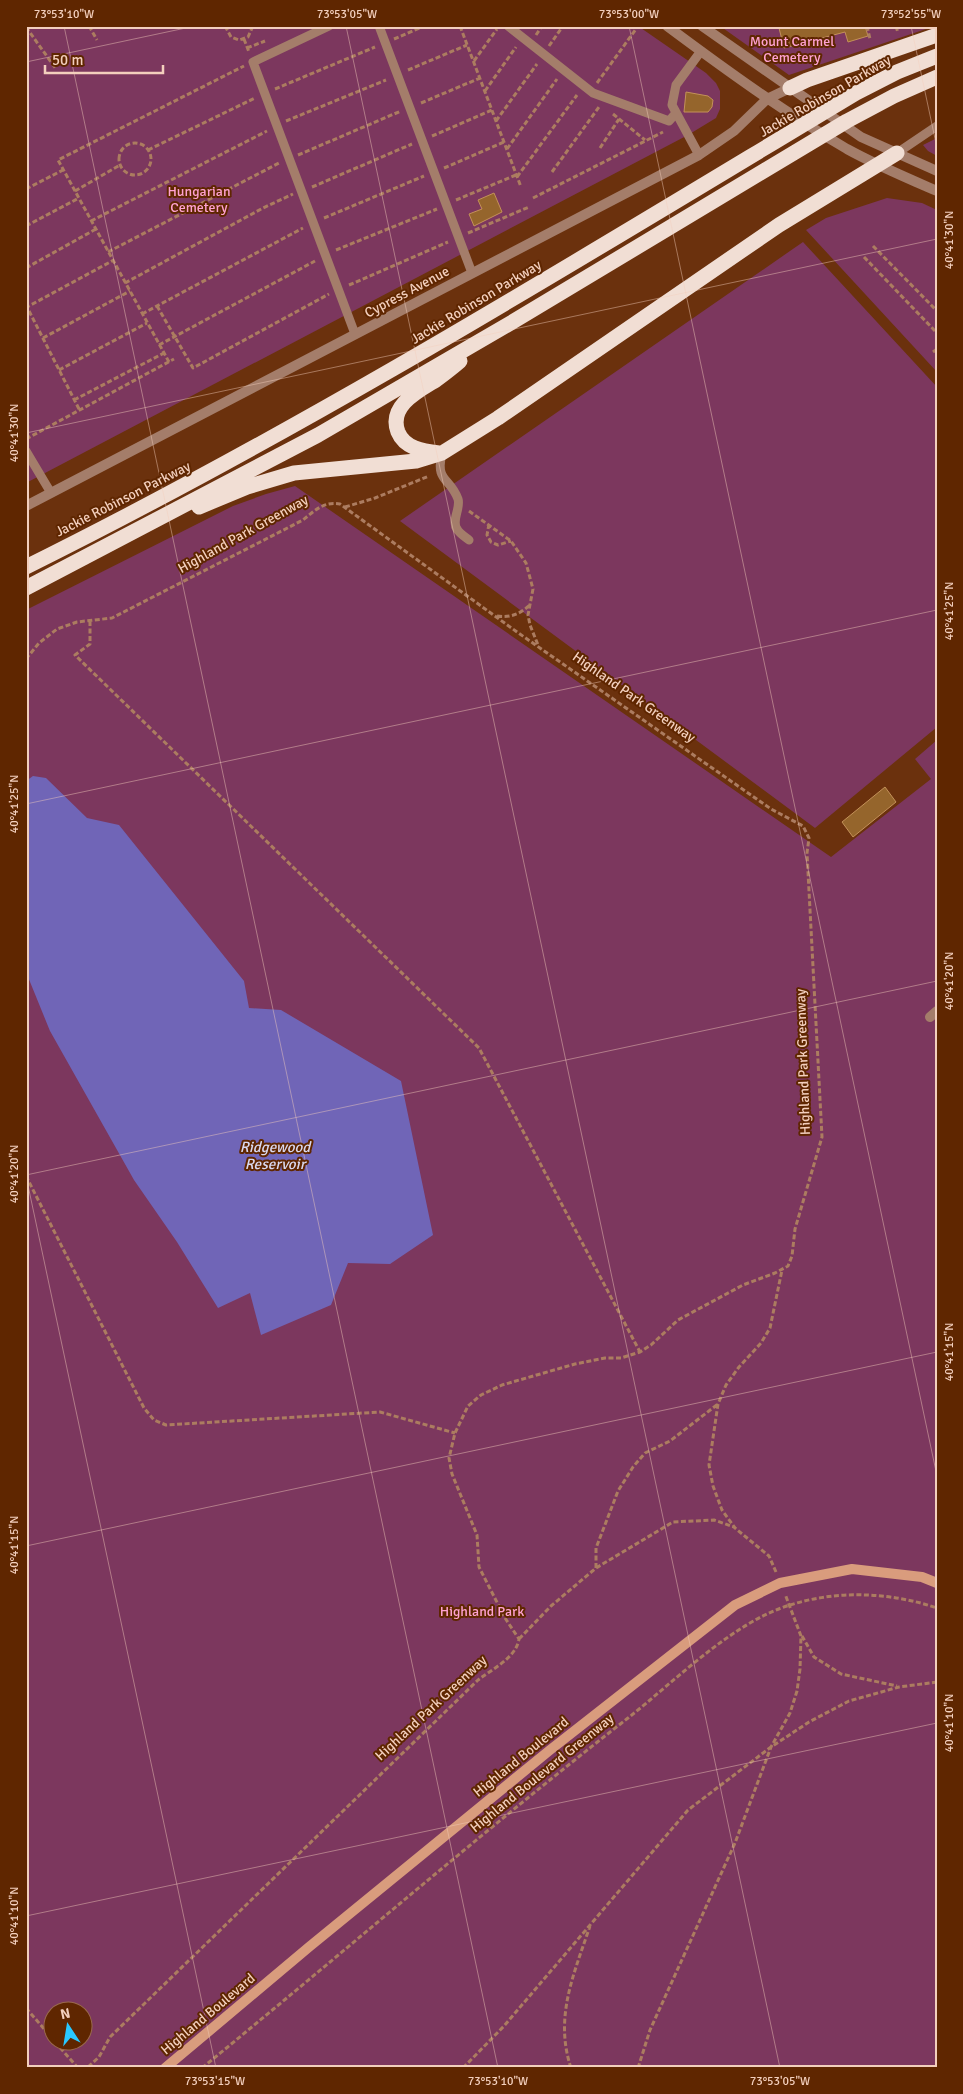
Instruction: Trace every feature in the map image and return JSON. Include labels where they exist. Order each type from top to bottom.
[{"type":"highway","points":[[790,88],[806,80],[937,35]]},
{"type":"highway","name":"Jackie Robinson Parkway","points":[[26,567],[132,515],[283,432],[447,340],[856,93],[897,72],[937,56]]},
{"type":"highway","points":[[26,588],[128,536],[318,434],[509,324],[847,121],[894,96],[937,77]]},
{"type":"highway","points":[[128,536],[247,487],[278,477],[311,470],[416,461],[442,453],[498,418],[779,224],[880,165],[897,153]]},
{"type":"highway","points":[[442,453],[417,449],[404,442],[400,437],[396,424],[400,408],[413,394],[438,379],[509,324]]},
{"type":"main road","name":"Highland Boulevard","points":[[165,2068],[308,1947],[527,1768],[735,1605],[780,1583],[852,1569],[922,1577],[937,1583]]},
{"type":"street","points":[[667,26],[767,99],[849,150],[937,191]]},
{"type":"street","points":[[702,26],[862,137],[937,171]]},
{"type":"street","name":"Cypress Avenue","points":[[26,506],[699,155],[734,131],[767,99],[790,88]]},
{"type":"lane","points":[[329,26],[253,62],[327,254],[355,334]]},
{"type":"lane","points":[[379,26],[472,273]]},
{"type":"lane","points":[[508,26],[588,89],[669,121],[676,112]]},
{"type":"lane","points":[[699,155],[672,105],[676,85],[701,51]]},
{"type":"lane","points":[[897,153],[937,126]]},
{"type":"lane","points":[[26,451],[51,493]]},
{"type":"lane","points":[[442,453],[439,465],[440,473],[458,500],[456,529],[469,540]]},
{"type":"path","points":[[89,26],[97,40]]},
{"type":"path","points":[[225,26],[231,37],[239,40],[248,37],[253,26]]},
{"type":"path","points":[[148,150],[265,93],[424,26]]},
{"type":"path","points":[[460,26],[520,187]]},
{"type":"path","points":[[473,61],[499,26]]},
{"type":"path","points":[[496,121],[563,26]]},
{"type":"path","points":[[866,26],[870,39]]},
{"type":"path","points":[[896,26],[898,34]]},
{"type":"path","points":[[26,27],[56,69]]},
{"type":"path","points":[[159,345],[327,254],[516,176],[636,29]]},
{"type":"path","points":[[485,92],[522,38]]},
{"type":"path","points":[[91,221],[277,125],[468,45]]},
{"type":"path","points":[[169,362],[58,160],[253,62]]},
{"type":"path","points":[[506,149],[563,71]]},
{"type":"path","points":[[588,89],[592,97],[646,140]]},
{"type":"path","points":[[552,172],[601,104]]},
{"type":"path","points":[[126,283],[263,208],[492,110]]},
{"type":"path","points":[[600,148],[620,119]]},
{"type":"path","points":[[533,198],[681,122]]},
{"type":"path","points":[[142,314],[314,222],[504,142]]},
{"type":"path","points":[[126,144],[142,144],[148,150],[151,158],[150,164],[144,172],[129,174],[120,166],[119,153],[126,144]]},
{"type":"path","points":[[75,191],[120,166]]},
{"type":"path","points":[[26,188],[63,170]]},
{"type":"path","points":[[26,226],[79,198]]},
{"type":"path","points":[[157,306],[192,368],[339,289],[530,207]]},
{"type":"path","points":[[26,268],[96,229]]},
{"type":"path","points":[[873,246],[937,311]]},
{"type":"path","points":[[864,257],[937,333]]},
{"type":"path","points":[[80,409],[27,307],[112,262]]},
{"type":"path","points":[[43,338],[130,291]]},
{"type":"path","points":[[59,370],[147,323]]},
{"type":"path","points":[[933,352],[937,349]]},
{"type":"path","points":[[74,400],[164,353]]},
{"type":"path","points":[[26,438],[174,359]]},
{"type":"path","points":[[344,507],[375,498],[429,476]]},
{"type":"path","points":[[458,500],[472,514],[511,541],[526,563],[534,589],[528,615],[538,646]]},
{"type":"path","name":"Highland Park Greenway","points":[[26,659],[39,643],[57,629],[77,622],[112,618],[128,611],[303,520],[323,505],[332,502],[340,504],[495,616],[771,810],[803,826],[808,838],[807,853],[822,1138],[795,1229],[792,1256],[788,1266],[782,1270]]},
{"type":"path","points":[[489,524],[487,535],[491,542],[498,545],[511,541]]},
{"type":"path","points":[[495,616],[508,617],[530,605]]},
{"type":"path","points":[[90,622],[90,644],[75,655],[479,1048],[640,1352]]},
{"type":"path","points":[[26,1176],[144,1408],[154,1420],[166,1425],[380,1412],[455,1432]]},
{"type":"path","points":[[519,1639],[505,1618],[479,1567],[477,1535],[452,1474],[449,1458],[455,1432],[468,1406],[481,1395],[502,1385],[575,1364],[605,1358],[621,1358],[640,1352],[651,1345],[678,1320],[743,1285],[782,1270],[770,1328],[761,1343],[739,1367],[726,1385],[718,1404],[709,1465],[713,1486],[722,1510],[735,1528],[756,1544],[771,1560]]},
{"type":"path","points":[[596,1568],[596,1548],[618,1491],[633,1467],[645,1454],[670,1441],[718,1404]]},
{"type":"path","name":"Highland Park Greenway","points":[[88,2068],[99,2057],[110,2037],[478,1680],[508,1658],[518,1647],[519,1639],[551,1606],[596,1568],[673,1522],[714,1520],[735,1528]]},
{"type":"path","name":"Highland Boulevard Greenway","points":[[202,2068],[424,1882],[719,1643],[756,1619],[789,1605],[843,1594],[918,1601],[937,1608]]},
{"type":"path","points":[[789,1605],[801,1636],[814,1657],[841,1674],[899,1687]]},
{"type":"path","points":[[638,2068],[650,2030],[735,1843],[771,1747],[790,1713],[797,1692],[801,1636]]},
{"type":"path","points":[[463,2068],[504,2026],[688,1810],[771,1747],[809,1722],[849,1701],[899,1687],[937,1682]]},
{"type":"path","points":[[571,2068],[566,2054],[564,2019],[572,1982],[591,1923]]},
{"type":"path","points":[[26,2008],[42,2026]]},
{"type":"path","points":[[64,2052],[78,2068]]},
{"type":"green space","name":"Hungarian Cemetery","points":[[26,26],[638,26],[706,73],[716,83],[720,91],[720,109],[716,118],[688,135],[26,483]]},
{"type":"green space","name":"Mount Carmel Cemetery","points":[[720,26],[935,26],[789,75]]},
{"type":"green space","points":[[937,138],[937,156],[928,151],[923,145]]},
{"type":"green space","points":[[887,198],[922,203],[937,210],[937,372],[806,230],[826,218]]},
{"type":"green space","points":[[803,242],[937,387],[937,727],[815,828],[400,521]]},
{"type":"green space","name":"Highland Park","points":[[295,486],[831,857],[931,779],[915,759],[937,740],[937,2068],[26,2068],[26,610],[233,506]]},
{"type":"water","name":"Ridgewood Reservoir","points":[[33,776],[46,778],[87,818],[119,825],[244,981],[249,1008],[281,1010],[401,1081],[433,1235],[390,1264],[348,1263],[331,1305],[261,1335],[250,1293],[218,1308],[177,1242],[134,1180],[50,1031],[26,972],[26,781]]},
{"type":"building","points":[[786,26],[865,26],[868,36],[848,42],[845,32],[784,48],[779,28]]},
{"type":"building","points":[[686,92],[708,96],[713,100],[712,107],[708,112],[684,112]]},
{"type":"building","points":[[494,193],[502,212],[474,226],[469,214],[482,209],[478,200]]},
{"type":"building","points":[[885,787],[896,802],[853,837],[842,822]]}]
